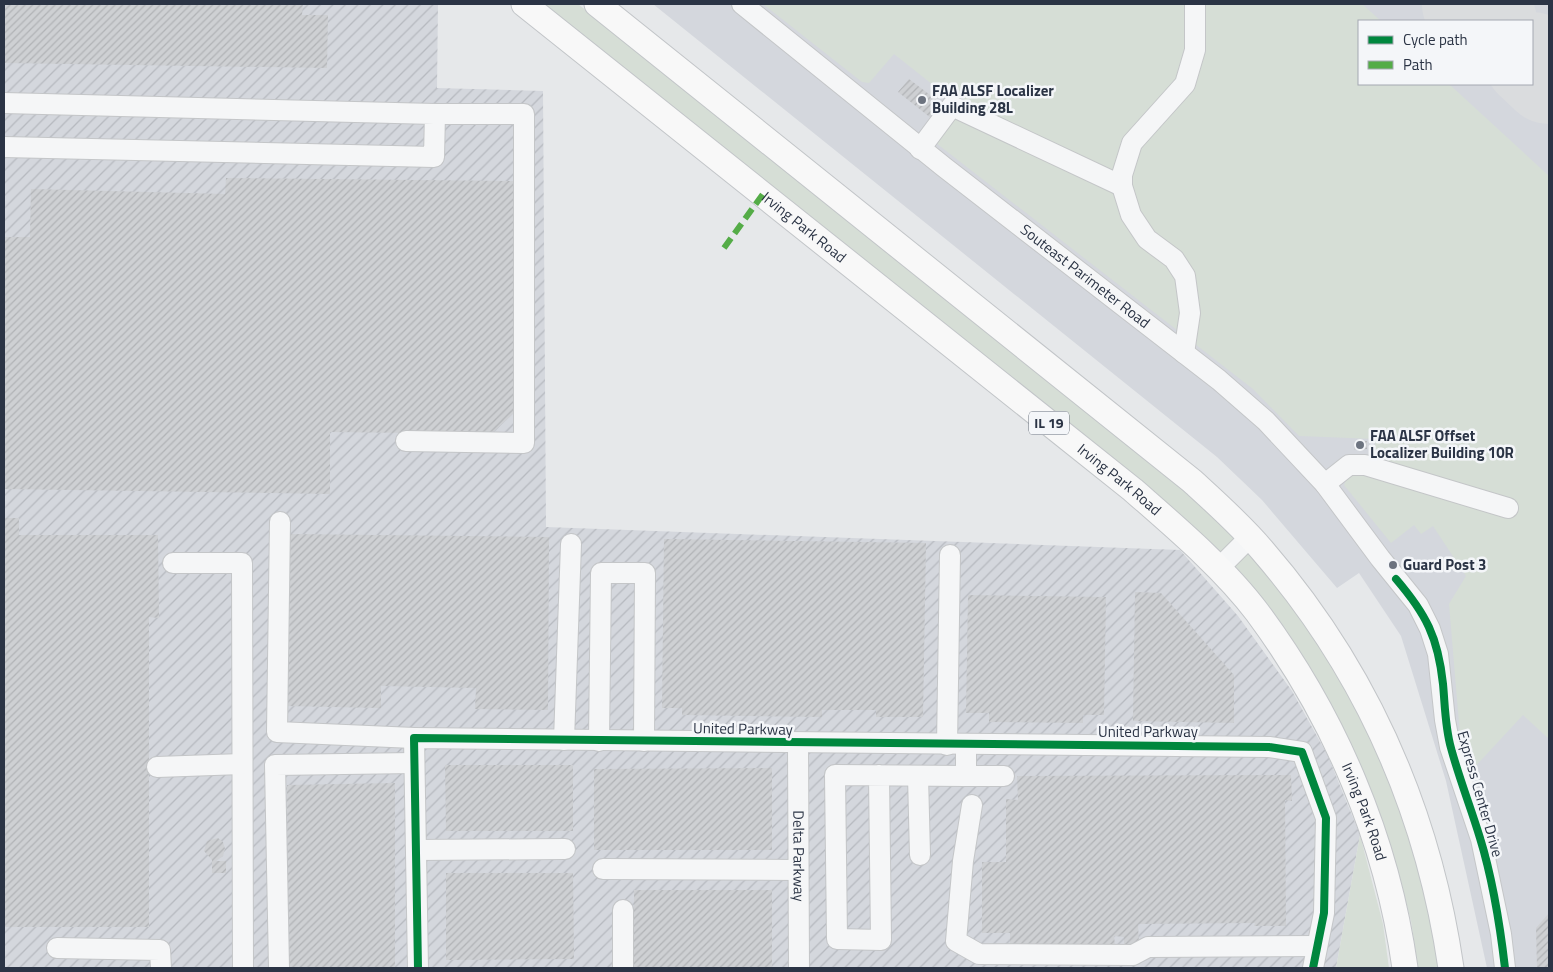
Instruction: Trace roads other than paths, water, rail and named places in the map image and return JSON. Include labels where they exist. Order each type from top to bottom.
[{"type":"main road","name":"Irving Park Road","points":[[524,4],[1133,490],[1176,527],[1218,569],[1256,611],[1295,669],[1336,740],[1369,818],[1389,882],[1406,968]]},
{"type":"main road","points":[[596,4],[1184,475],[1250,537],[1299,596],[1328,637],[1344,662],[1386,742],[1421,831],[1437,887],[1451,968]]},
{"type":"street","name":"Souteast Parimeter Road","points":[[742,4],[920,148],[1219,380],[1266,421],[1325,484],[1396,579]]},
{"type":"street","points":[[1184,353],[1190,313],[1185,276],[1174,259],[1147,239],[1131,215],[1122,186],[1122,175],[1132,143],[1185,84],[1195,50],[1195,4]]},
{"type":"street","points":[[4,103],[435,114],[524,114],[524,443],[406,441]]},
{"type":"street","points":[[920,148],[952,106],[1122,186]]},
{"type":"street","points":[[4,147],[434,157],[435,114]]},
{"type":"street","points":[[1325,484],[1349,465],[1366,465],[1508,508]]},
{"type":"street","name":"United Parkway","points":[[280,522],[278,732],[414,738],[599,741],[1268,747],[1302,752],[1326,818],[1324,913],[1317,946]]},
{"type":"street","points":[[1218,569],[1250,537]]},
{"type":"street","points":[[564,740],[571,544]]},
{"type":"street","points":[[950,555],[956,745],[966,776]]},
{"type":"street","points":[[173,564],[242,563],[243,968]]},
{"type":"street","points":[[599,741],[601,573],[645,573],[644,741]]},
{"type":"street","name":"Express Center Drive","points":[[1396,579],[1418,605],[1430,628],[1438,654],[1445,720],[1450,747],[1481,839],[1501,934],[1505,968]]},
{"type":"street","points":[[414,738],[418,968]]},
{"type":"street","name":"Delta Parkway","points":[[798,744],[799,968]]},
{"type":"street","points":[[279,968],[274,765],[414,762]]},
{"type":"street","points":[[157,767],[242,764]]},
{"type":"street","points":[[879,776],[881,940],[837,939],[835,775],[1004,776]]},
{"type":"street","points":[[918,776],[920,855]]},
{"type":"street","points":[[972,805],[963,861],[956,941],[979,954],[1133,955],[1148,947],[1317,946],[1313,968]]},
{"type":"street","points":[[416,850],[565,850]]},
{"type":"street","points":[[603,869],[798,870]]},
{"type":"street","points":[[623,910],[623,968]]},
{"type":"street","points":[[57,948],[160,950],[161,968]]},
{"type":"place","name":"FAA ALSF Localizer Building 28L","points":[[922,100]]},
{"type":"place","name":"FAA ALSF Offset Localizer Building 10R","points":[[1360,445]]},
{"type":"place","name":"Guard Post 3","points":[[1393,565]]}]
